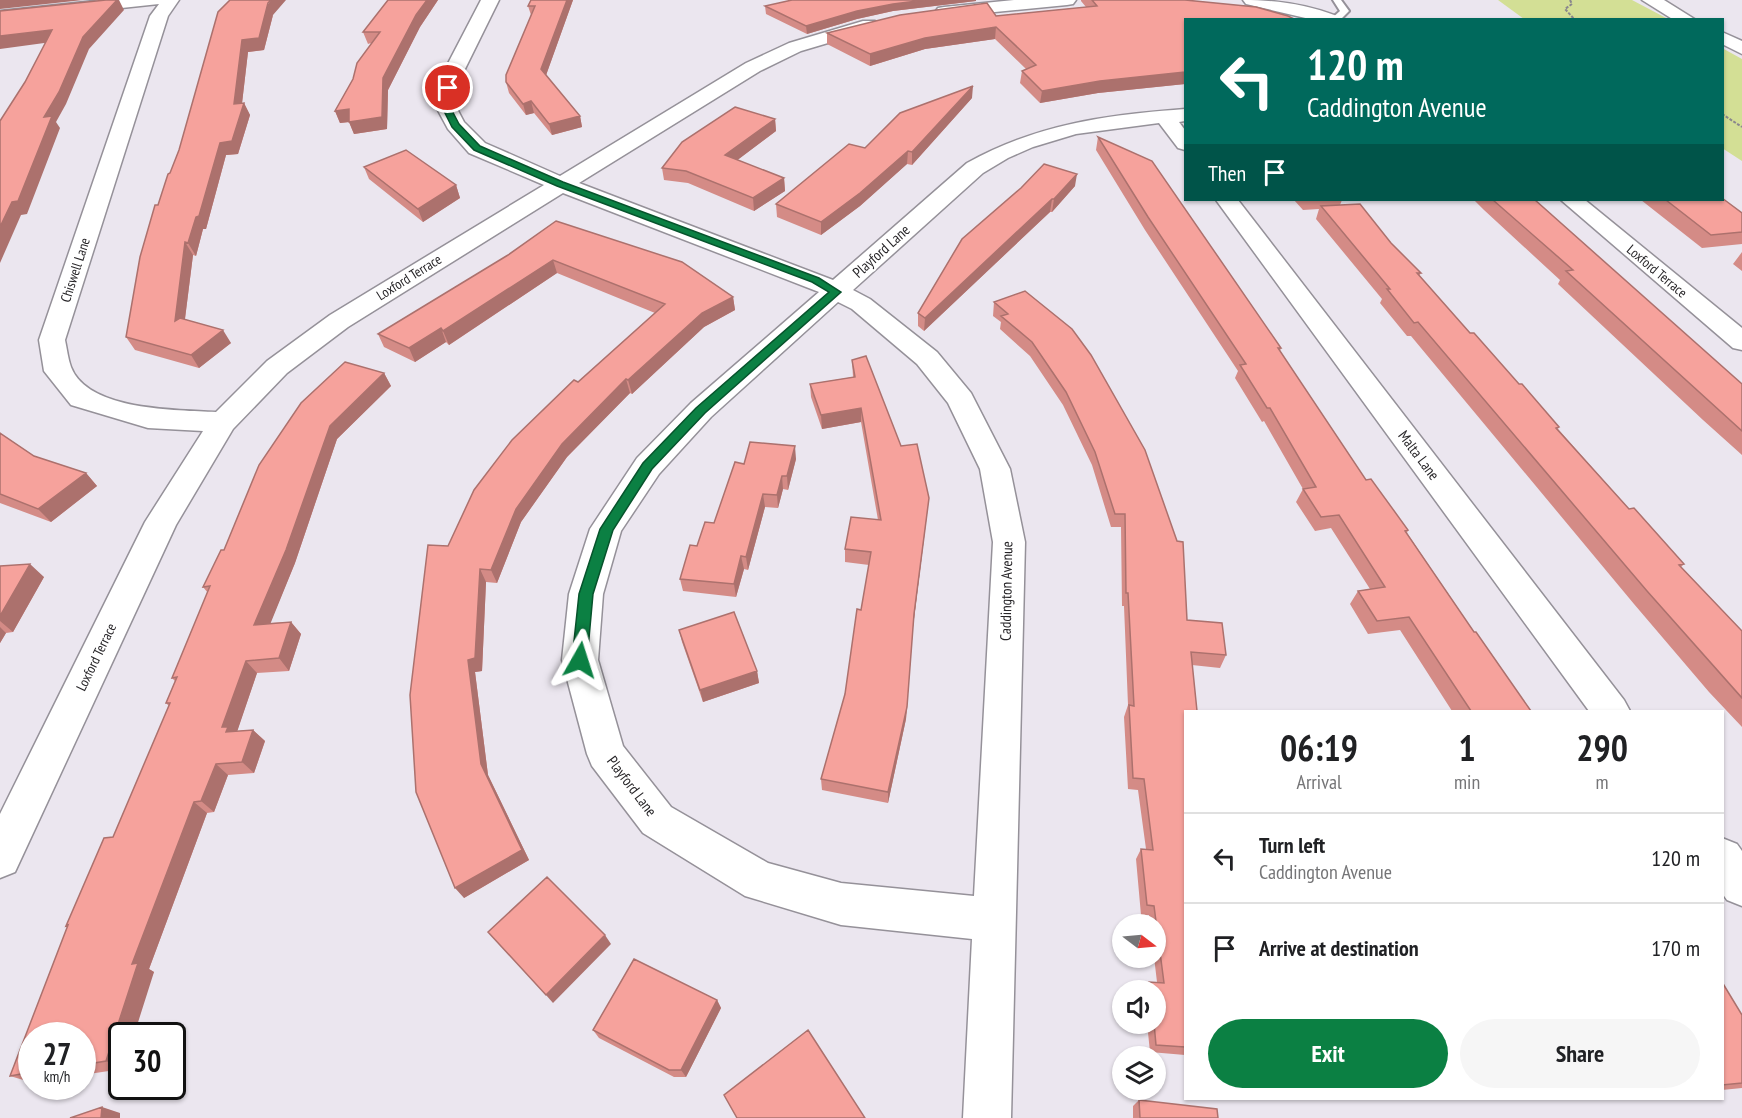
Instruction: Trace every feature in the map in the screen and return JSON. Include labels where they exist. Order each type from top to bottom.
[{"type":"street","points":[[0,16],[154,0]]},
{"type":"street","name":"Chiswell Lane","points":[[170,0],[159,16],[52,340],[58,371],[81,398],[148,418],[223,422]]},
{"type":"street","name":"Caddington Avenue","points":[[490,0],[453,73],[444,103],[455,125],[477,148],[560,184],[815,280],[861,304],[927,358],[962,400],[995,469],[1009,542],[987,1118]]},
{"type":"street","points":[[924,14],[1067,0]]},
{"type":"street","points":[[1252,0],[1307,11],[1327,18]]},
{"type":"street","points":[[1651,0],[1684,18]]},
{"type":"street","name":"Loxford Terrace","points":[[0,858],[161,522],[223,422],[277,367],[339,321],[753,68],[795,47],[847,30],[892,20]]},
{"type":"street","points":[[1724,38],[1742,48]]},
{"type":"street","points":[[1175,116],[1184,141]]},
{"type":"street","name":"Playford Lane","points":[[993,919],[841,904],[760,881],[657,820],[606,754],[580,660],[586,594],[606,529],[648,466],[701,410],[975,168],[1004,150],[1070,128],[1124,120],[1175,116]]},
{"type":"street","name":"Malta Lane","points":[[1228,201],[1610,710]]},
{"type":"street","name":"Loxford Terrace","points":[[1573,201],[1742,342]]},
{"type":"street","points":[[1724,861],[1742,885]]},
{"type":"lane","points":[[1336,18],[1345,11],[1337,0]]},
{"type":"path","points":[[1570,0],[1572,4],[1564,9],[1573,18]]},
{"type":"path","points":[[1724,115],[1742,127]]},
{"type":"green space","points":[[1498,0],[1632,0],[1666,18],[1523,18]]},
{"type":"green space","points":[[1724,49],[1742,59],[1742,161],[1724,149]]},
{"type":"building","points":[[117,0],[83,37],[59,92],[44,117],[52,116],[18,201],[12,202],[0,227],[0,121],[25,82],[52,30],[0,36],[0,11]]},
{"type":"building","points":[[230,0],[271,0],[268,3],[259,38],[242,40],[234,104],[244,103],[232,141],[220,143],[199,216],[196,217],[188,243],[185,242],[175,321],[180,318],[223,330],[191,355],[126,337],[140,257],[155,205],[158,205],[179,150],[218,12]]},
{"type":"building","points":[[388,0],[427,0],[416,15],[383,78],[382,117],[349,122],[349,109],[335,111],[353,79],[357,63],[380,32],[363,32]]},
{"type":"building","points":[[531,0],[567,0],[541,69],[580,116],[549,124],[531,101],[523,104],[506,82],[506,75],[535,6],[528,6]]},
{"type":"building","points":[[792,0],[925,0],[857,11],[806,26],[765,6]]},
{"type":"building","points":[[1092,0],[1185,0],[1256,7],[1292,18],[1184,18],[1184,72],[1100,81],[1042,91],[1022,71],[1036,65],[996,27],[925,38],[870,54],[827,33],[900,15],[987,3],[996,16],[1097,6]]},
{"type":"building","points":[[973,86],[912,152],[908,151],[860,193],[821,222],[776,204],[849,144],[865,148],[900,113]]},
{"type":"building","points":[[735,107],[775,119],[725,155],[784,178],[753,198],[686,171],[662,168],[682,142]]},
{"type":"building","points":[[1098,137],[1152,161],[1281,348],[1278,348],[1366,480],[1371,479],[1408,530],[1405,531],[1530,710],[1470,710],[1409,617],[1377,621],[1358,591],[1385,587],[1339,515],[1321,517],[1303,489],[1316,487],[1270,408],[1267,408],[1240,365],[1246,364],[1148,217]]},
{"type":"building","points":[[406,150],[456,185],[418,209],[364,167]]},
{"type":"building","points":[[1044,164],[1077,174],[1054,199],[925,318],[918,313],[962,239],[1021,188]]},
{"type":"building","points":[[1724,200],[1742,213],[1742,232],[1711,235],[1667,201]]},
{"type":"building","points":[[1494,201],[1536,201],[1742,384],[1742,431],[1566,271],[1573,270]]},
{"type":"building","points":[[1360,204],[1470,333],[1474,333],[1519,384],[1522,384],[1559,427],[1556,428],[1629,509],[1634,508],[1684,564],[1679,565],[1742,631],[1742,698],[1647,591],[1418,322],[1414,323],[1387,289],[1390,289],[1321,206]]},
{"type":"building","points":[[556,221],[682,262],[733,297],[702,313],[628,380],[626,379],[562,444],[516,509],[491,570],[480,569],[475,658],[468,660],[481,764],[522,850],[455,888],[416,792],[410,695],[428,545],[448,546],[474,490],[512,440],[574,380],[578,382],[665,304],[553,260],[443,331],[441,328],[409,348],[378,334],[508,255]]},
{"type":"building","points":[[1025,291],[1072,329],[1091,355],[1145,450],[1177,541],[1183,542],[1187,620],[1222,623],[1226,655],[1191,652],[1197,710],[1184,710],[1184,1047],[1156,1045],[1155,1034],[1166,1034],[1166,980],[1164,980],[1162,968],[1166,968],[1166,914],[1155,914],[1154,906],[1147,905],[1141,849],[1153,850],[1144,779],[1133,778],[1129,705],[1134,706],[1128,593],[1126,593],[1125,514],[1115,514],[1095,452],[1066,392],[1032,342],[1001,316],[1008,314],[994,302]]},
{"type":"building","points":[[866,356],[901,446],[917,444],[929,498],[914,614],[907,707],[888,792],[821,779],[845,694],[857,609],[861,610],[871,552],[845,549],[851,517],[881,520],[861,408],[821,415],[810,384],[855,377],[852,360]]},
{"type":"building","points":[[345,362],[384,373],[330,426],[286,550],[254,625],[291,622],[279,658],[246,661],[222,727],[228,727],[226,732],[253,730],[242,762],[216,764],[201,801],[194,802],[132,964],[138,963],[119,1022],[108,1022],[106,1061],[96,1063],[96,1022],[31,1022],[68,925],[66,926],[104,838],[113,837],[170,703],[166,703],[177,677],[172,678],[210,586],[203,587],[221,550],[224,550],[259,465],[301,403]]},
{"type":"building","points":[[0,433],[34,456],[86,473],[38,509],[0,494]]},
{"type":"building","points":[[750,442],[795,446],[787,476],[782,476],[777,495],[763,494],[746,557],[741,556],[734,584],[680,579],[690,545],[697,546],[705,522],[714,523],[735,462],[744,464]]},
{"type":"building","points":[[30,564],[0,616],[0,566]]},
{"type":"building","points":[[734,612],[757,671],[700,690],[679,630]]},
{"type":"building","points":[[547,877],[605,935],[546,995],[488,932]]},
{"type":"building","points":[[634,959],[717,1000],[681,1070],[669,1070],[593,1030]]},
{"type":"building","points":[[1724,985],[1742,1015],[1742,1083],[1724,1085]]},
{"type":"building","points":[[808,1030],[865,1118],[737,1118],[724,1095]]},
{"type":"building","points":[[18,1055],[18,1075],[10,1076]]},
{"type":"building","points":[[1139,1100],[1217,1109],[1218,1118],[1140,1118]]},
{"type":"building","points":[[102,1107],[101,1118],[70,1118]]},
{"type":"route","points":[[448,88],[444,103],[455,125],[477,148],[560,184],[815,280],[836,292],[701,410],[648,466],[606,529],[586,594],[580,660]]}]
